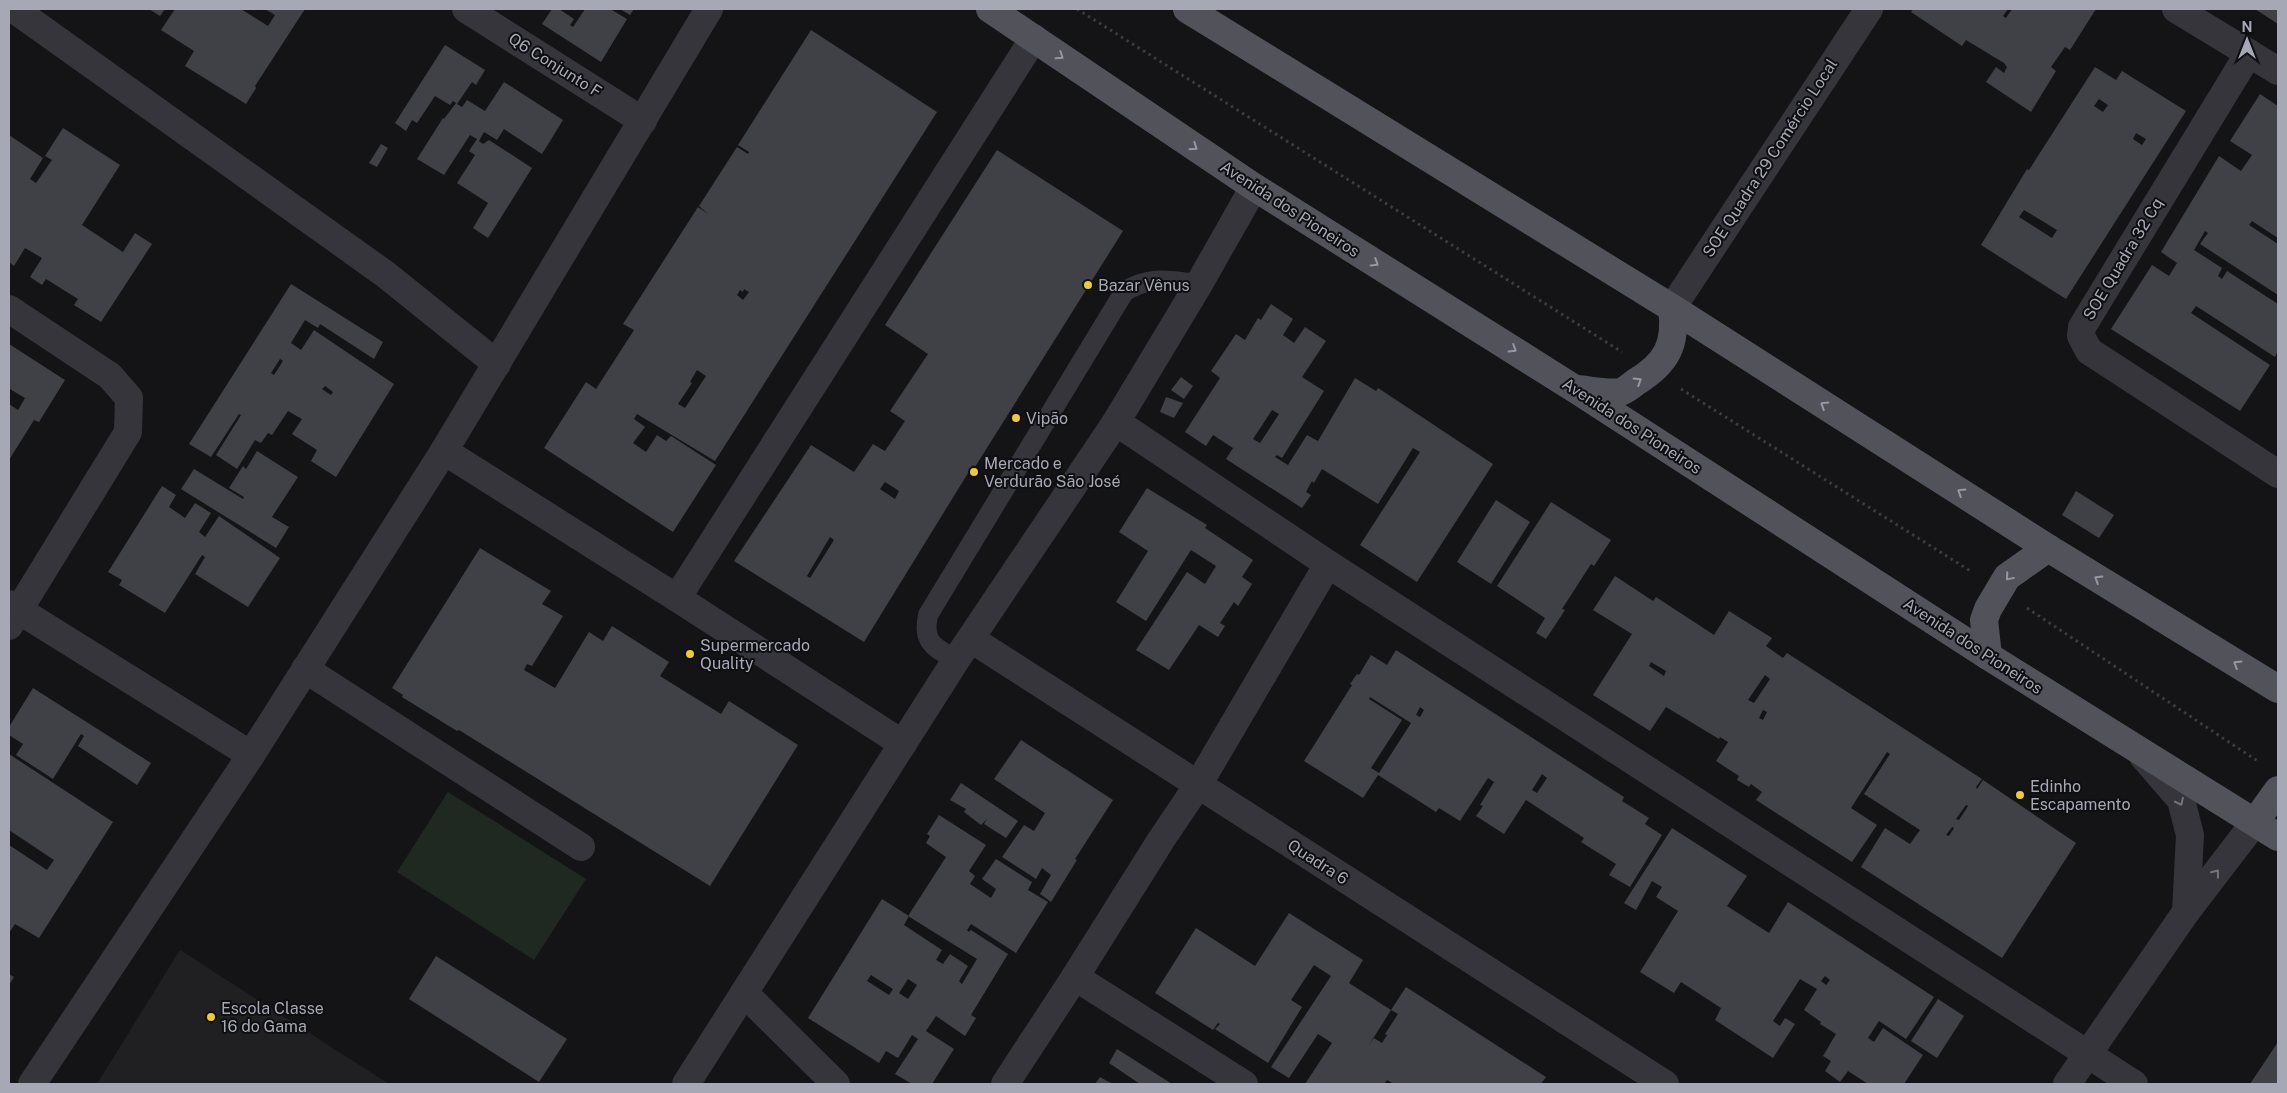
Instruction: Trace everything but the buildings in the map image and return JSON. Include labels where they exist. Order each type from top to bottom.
[{"type":"main road","name":"Avenida dos Pioneiros","points":[[990,9],[1254,187],[1576,389],[1988,656],[2278,837]]},
{"type":"main road","points":[[1187,9],[1672,308],[2048,548],[2278,690]]},
{"type":"main road","points":[[1576,389],[1621,392],[1653,372],[1664,358],[1672,341],[1675,327],[1672,308]]},
{"type":"main road","points":[[1988,656],[1984,620],[1988,609],[2007,577],[2048,548]]},
{"type":"main road","points":[[2255,822],[2278,790]]},
{"type":"street","points":[[14,9],[386,274],[497,364]]},
{"type":"street","name":"Q6 Conjunto F","points":[[466,9],[643,121]]},
{"type":"street","points":[[32,1084],[251,755],[444,451],[709,9]]},
{"type":"street","name":"SOE Quadra 29 Comércio Local","points":[[1672,308],[1869,9]]},
{"type":"street","points":[[2176,9],[2278,71]]},
{"type":"street","points":[[677,598],[1034,38]]},
{"type":"street","name":"SOE Quadra 32 Cq","points":[[2249,53],[2082,327],[2081,336],[2089,351],[2278,474]]},
{"type":"street","points":[[686,1084],[964,650],[1116,422],[1199,284],[1254,187]]},
{"type":"street","points":[[9,309],[110,376],[129,398],[128,432],[12,613],[251,755]]},
{"type":"street","points":[[1116,422],[1328,564],[2098,1068],[2134,1084]]},
{"type":"street","points":[[444,451],[903,744]]},
{"type":"street","points":[[1005,1084],[1198,785],[1328,564]]},
{"type":"street","name":"Quadra 6","points":[[964,650],[1198,785],[1665,1084]]},
{"type":"street","points":[[305,669],[581,847]]},
{"type":"street","points":[[2139,751],[2181,800],[2190,835],[2186,912]]},
{"type":"street","points":[[2067,1084],[2098,1068],[2186,912],[2255,822]]},
{"type":"street","points":[[1075,977],[1244,1084]]},
{"type":"street","points":[[744,993],[836,1084]]},
{"type":"lane","points":[[964,650],[930,644],[925,630],[928,615],[1124,292],[1136,284],[1154,279],[1199,284]]},
{"type":"path","points":[[1077,9],[2000,590],[2262,764]]},
{"type":"shaded area","points":[[448,792],[586,879],[534,960],[397,872]]},
{"type":"shaded area","name":"Escola Classe 16 do Gama","points":[[180,950],[389,1084],[97,1084]]},
{"type":"place","name":"Bazar Vênus","points":[[1088,285]]},
{"type":"place","name":"Vipão","points":[[1016,418]]},
{"type":"place","name":"Mercado e Verdurão São José","points":[[974,472]]},
{"type":"place","name":"Supermercado Quality","points":[[690,654]]},
{"type":"place","name":"Edinho Escapamento","points":[[2020,795]]},
{"type":"place","name":"Escola Classe 16 do Gama","points":[[211,1017]]}]
